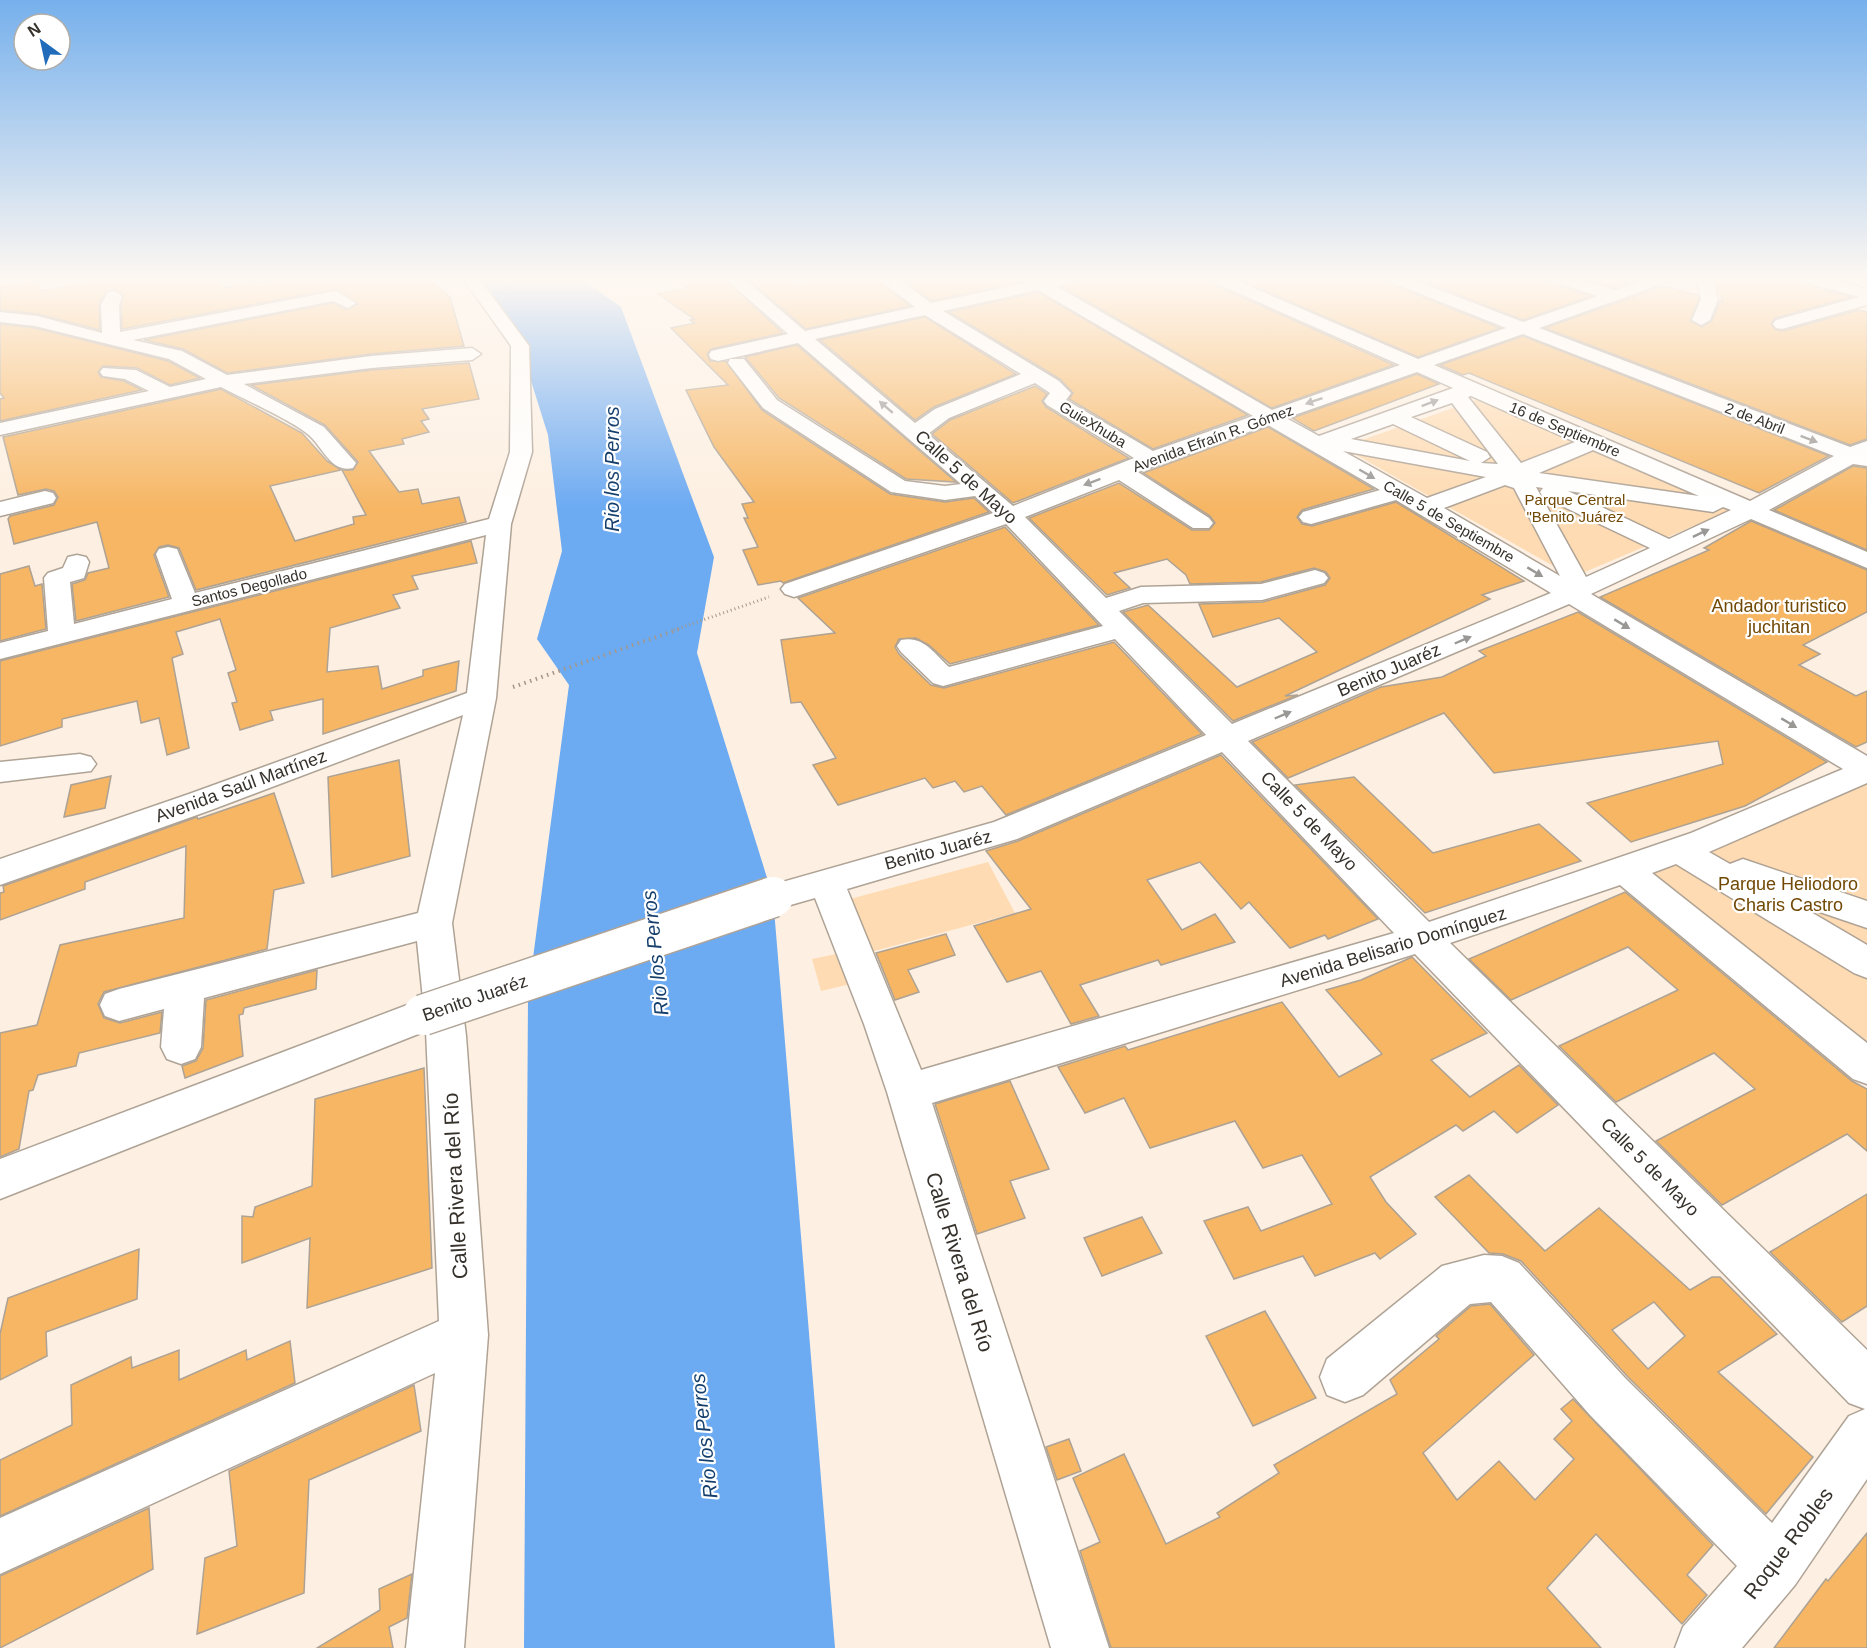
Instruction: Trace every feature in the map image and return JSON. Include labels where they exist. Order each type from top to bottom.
[{"type":"street","points":[[170,354],[317,431],[345,463]]},
{"type":"street","points":[[0,429],[224,381],[371,362],[472,354]]},
{"type":"street","points":[[435,1648],[464,1335],[446,1036],[434,923],[496,692],[502,354]]},
{"type":"street","points":[[498,524],[521,452],[520,354]]},
{"type":"street","points":[[746,354],[728,359],[770,404],[899,486],[945,493],[980,489]]},
{"type":"street","name":"Calle 5 de Mayo","points":[[825,354],[1010,515],[1423,939],[1867,1385]]},
{"type":"street","name":"GuieXhuba","points":[[1001,354],[1061,393],[1054,401],[1151,459]]},
{"type":"street","name":"Calle 5 de Septiembre","points":[[1161,354],[1270,416],[1321,442],[1399,492],[1576,592],[1867,771]]},
{"type":"street","name":"16 de Septiembre","points":[[1392,354],[1420,366],[1463,391],[1761,505]]},
{"type":"street","name":"Avenida Efraín R. Gómez","points":[[794,589],[1010,515],[1151,459],[1451,354]]},
{"type":"street","name":"2 de Abril","points":[[1591,354],[1861,455]]},
{"type":"street","points":[[110,372],[129,374],[168,393]]},
{"type":"street","points":[[917,434],[928,420],[942,411],[972,403],[1036,375]]},
{"type":"street","points":[[1321,442],[1463,391],[1516,475],[1576,592]]},
{"type":"street","points":[[1394,417],[1669,548]]},
{"type":"street","points":[[1425,507],[1516,475],[1595,441]]},
{"type":"street","points":[[1321,442],[1516,475],[1761,505],[1867,538]]},
{"type":"street","name":"Benito Juaréz","points":[[0,1179],[423,1015],[773,897],[1005,831],[1576,592],[1861,455]]},
{"type":"street","points":[[1121,471],[1201,523]]},
{"type":"street","points":[[1311,517],[1399,492]]},
{"type":"street","points":[[0,509],[45,498]]},
{"type":"street","points":[[1761,505],[1867,561]]},
{"type":"street","name":"Santos Degollado","points":[[0,651],[498,524]]},
{"type":"street","points":[[168,554],[186,603]]},
{"type":"street","points":[[62,635],[57,578],[75,573],[76,561]]},
{"type":"street","points":[[1101,608],[1141,596],[1262,592],[1315,578]]},
{"type":"street","points":[[911,646],[943,677],[1122,629]]},
{"type":"street","name":"Avenida Saúl Martínez","points":[[0,872],[200,802],[496,692]]},
{"type":"street","points":[[0,772],[80,764]]},
{"type":"street","name":"Avenida Belisario Domínguez","points":[[908,1092],[1423,939],[1679,850],[1867,771]]},
{"type":"street","points":[[1679,850],[1867,915]]},
{"type":"street","points":[[1679,850],[1867,963]]},
{"type":"street","points":[[1625,870],[1867,1067]]},
{"type":"street","name":"Calle Rivera del Río","points":[[826,881],[884,1024],[908,1092],[1080,1648]]},
{"type":"street","points":[[119,1005],[434,923]]},
{"type":"street","points":[[181,1047],[185,989]]},
{"type":"street","points":[[1345,1377],[1459,1283],[1484,1278],[1502,1279],[1608,1397],[1775,1565]]},
{"type":"street","points":[[0,1546],[464,1335]]},
{"type":"street","name":"Roque Robles","points":[[1704,1648],[1775,1565],[1867,1434]]},
{"type":"path","points":[[496,692],[764,599]]},
{"type":"green space","name":"Parque Central \"Benito Juárez","points":[[1476,400],[1736,508],[1573,577],[1342,447]]},
{"type":"green space","name":"Parque Heliodoro Charis Castro","points":[[1867,774],[1867,1053],[1630,872]]},
{"type":"green space","points":[[988,862],[1015,913],[871,952],[850,899]]},
{"type":"green space","points":[[846,952],[855,983],[821,991],[812,959]]},
{"type":"water","name":"Rio los Perros","points":[[522,354],[638,354],[714,557],[697,653],[773,897],[835,1648],[524,1648],[528,996],[569,685],[537,639],[562,551],[548,435]]},
{"type":"building","points":[[0,354],[139,354],[168,361],[200,378],[170,385],[137,368],[103,366],[98,372],[101,377],[124,381],[142,390],[0,421],[0,399],[4,398],[0,393]]},
{"type":"building","points":[[192,354],[372,354],[371,354],[227,373]]},
{"type":"building","points":[[697,354],[707,354],[710,361],[726,361],[762,410],[890,494],[945,502],[974,498],[989,512],[783,583],[781,581],[758,585],[743,550],[758,547],[744,518],[748,518],[742,504],[754,502],[714,447],[686,390],[728,385]]},
{"type":"building","points":[[758,354],[807,354],[956,482],[906,479],[779,398],[745,357]]},
{"type":"building","points":[[837,354],[984,354],[1016,374],[934,407],[915,420]]},
{"type":"building","points":[[1018,354],[1144,354],[1248,415],[1153,449],[1069,399],[1073,393],[1060,379]]},
{"type":"building","points":[[1178,354],[1369,354],[1394,365],[1272,408]]},
{"type":"building","points":[[1411,354],[1427,354],[1418,357]]},
{"type":"building","points":[[1472,354],[1569,354],[1829,456],[1759,493],[1469,373],[1463,375],[1440,365]]},
{"type":"building","points":[[1613,354],[1867,354],[1867,439],[1850,445]]},
{"type":"building","points":[[469,363],[479,399],[422,409],[429,419],[421,421],[429,432],[402,439],[404,444],[369,451],[399,492],[418,489],[422,504],[459,497],[466,522],[196,590],[179,548],[168,545],[159,547],[154,555],[169,597],[76,621],[72,584],[85,580],[88,573],[109,568],[97,522],[14,544],[8,519],[10,516],[54,505],[58,497],[54,491],[46,489],[18,495],[3,437],[221,389],[302,433],[327,461],[341,470],[270,486],[295,541],[354,524],[353,517],[366,515],[342,470],[353,470],[358,462],[325,425],[251,385],[371,370]]},
{"type":"building","points":[[1417,374],[1439,384],[1314,431],[1292,418]]},
{"type":"building","points":[[1035,386],[1047,394],[1042,401],[1046,407],[1129,458],[1013,503],[932,434],[950,420]]},
{"type":"building","points":[[1268,427],[1374,489],[1302,510],[1297,517],[1302,524],[1312,526],[1396,502],[1524,581],[1482,595],[1490,599],[1285,696],[1298,695],[1233,721],[1123,612],[1148,605],[1237,687],[1317,652],[1279,618],[1213,637],[1199,604],[1263,602],[1325,585],[1330,578],[1326,572],[1314,568],[1261,582],[1190,584],[1186,575],[1167,559],[1114,573],[1130,588],[1107,595],[1029,518],[1119,483],[1192,530],[1209,530],[1215,523],[1210,516],[1143,473]]},
{"type":"building","points":[[1853,466],[1867,468],[1867,550],[1774,510]]},
{"type":"building","name":"Andador turistico juchitan","points":[[1751,521],[1867,570],[1867,612],[1803,645],[1820,654],[1799,665],[1856,696],[1867,691],[1867,742],[1856,747],[1600,597],[1709,550],[1704,548]]},
{"type":"building","points":[[1005,527],[1099,625],[950,664],[929,645],[916,638],[899,639],[895,647],[899,654],[931,685],[944,688],[1114,642],[1202,734],[1006,815],[982,786],[964,792],[955,781],[933,788],[925,778],[838,805],[813,765],[836,758],[801,702],[791,703],[781,640],[835,633],[798,598]]},
{"type":"building","points":[[471,541],[477,563],[412,576],[418,589],[393,595],[400,608],[330,628],[327,672],[378,666],[382,689],[423,676],[423,670],[459,661],[456,691],[323,734],[323,699],[270,711],[273,720],[240,730],[232,703],[237,702],[228,673],[236,670],[220,619],[176,632],[183,654],[172,658],[189,748],[167,755],[159,718],[141,723],[137,701],[62,719],[62,727],[0,746],[0,661]]},
{"type":"building","points":[[29,566],[35,586],[42,584],[46,629],[0,641],[0,574]]},
{"type":"building","points":[[1578,612],[1827,762],[1745,806],[1631,842],[1587,803],[1723,764],[1718,741],[1494,773],[1444,713],[1288,778],[1252,742],[1381,687],[1442,677],[1486,656],[1479,651]]},
{"type":"building","points":[[1221,755],[1378,919],[1328,939],[1325,935],[1290,948],[1249,902],[1241,909],[1200,862],[1147,880],[1182,930],[1215,914],[1235,942],[1161,965],[1158,960],[1080,985],[1099,1016],[1071,1024],[1041,971],[1007,982],[974,926],[1031,909],[986,851],[1018,841]]},
{"type":"building","points":[[399,760],[410,856],[332,877],[328,777]]},
{"type":"building","points":[[111,776],[105,808],[64,817],[71,785]]},
{"type":"building","points":[[1354,777],[1433,853],[1539,824],[1581,861],[1425,913],[1295,785]]},
{"type":"building","points":[[274,793],[304,883],[274,890],[267,949],[104,992],[98,1004],[104,1018],[120,1023],[162,1012],[160,1033],[79,1053],[76,1066],[38,1075],[33,1090],[29,1091],[19,1149],[0,1157],[0,1033],[37,1025],[60,945],[184,918],[186,846],[85,882],[85,889],[0,920],[0,893],[4,892],[3,886],[197,817],[198,819]]},
{"type":"building","points":[[1625,892],[1852,1081],[1867,1089],[1867,1151],[1847,1134],[1722,1205],[1656,1141],[1755,1089],[1714,1053],[1616,1102],[1559,1046],[1678,990],[1628,947],[1511,1000],[1469,959]]},
{"type":"building","points":[[946,934],[955,955],[908,970],[919,992],[895,1000],[876,953]]},
{"type":"building","points":[[1412,957],[1487,1033],[1431,1060],[1470,1097],[1519,1065],[1558,1105],[1517,1133],[1494,1111],[1463,1131],[1456,1125],[1370,1177],[1386,1202],[1416,1234],[1380,1259],[1375,1253],[1315,1276],[1303,1256],[1234,1279],[1204,1221],[1248,1207],[1261,1231],[1332,1204],[1302,1155],[1263,1168],[1235,1121],[1150,1148],[1124,1098],[1085,1113],[1058,1067],[1125,1046],[1128,1050],[1282,1002],[1339,1077],[1382,1054],[1326,990],[1361,980]]},
{"type":"building","points":[[317,970],[316,989],[244,1008],[243,1014],[239,1015],[243,1056],[185,1078],[182,1066],[196,1061],[203,1048],[206,1000]]},
{"type":"building","points":[[424,1068],[432,1268],[307,1308],[310,1238],[242,1263],[242,1216],[253,1217],[255,1207],[312,1186],[315,1099]]},
{"type":"building","points":[[1010,1081],[1049,1169],[1010,1181],[1025,1218],[977,1234],[935,1104]]},
{"type":"building","points":[[1469,1175],[1545,1251],[1599,1208],[1690,1290],[1712,1277],[1720,1277],[1777,1334],[1718,1372],[1813,1457],[1766,1514],[1628,1377],[1521,1261],[1503,1254],[1489,1253],[1435,1197]],"holes":[[[1654,1302],[1685,1336],[1648,1369],[1612,1330]]]},
{"type":"building","points":[[1867,1194],[1867,1306],[1842,1322],[1770,1252]]},
{"type":"building","points":[[1142,1217],[1162,1253],[1102,1276],[1084,1238]]},
{"type":"building","points":[[139,1249],[137,1299],[46,1332],[47,1356],[0,1380],[0,1334],[8,1298]]},
{"type":"building","points":[[1490,1304],[1534,1355],[1423,1453],[1457,1500],[1499,1461],[1535,1500],[1574,1459],[1554,1439],[1572,1421],[1561,1409],[1573,1399],[1713,1545],[1687,1575],[1707,1595],[1682,1624],[1596,1534],[1547,1588],[1601,1648],[1111,1648],[1080,1551],[1100,1542],[1073,1478],[1124,1454],[1166,1544],[1220,1517],[1217,1513],[1279,1473],[1274,1465],[1397,1394],[1390,1380],[1439,1339],[1436,1336],[1471,1306]]},
{"type":"building","points":[[1265,1311],[1316,1398],[1253,1426],[1206,1336]]},
{"type":"building","points":[[290,1341],[295,1383],[0,1516],[0,1460],[72,1425],[71,1385],[131,1357],[132,1368],[179,1350],[179,1380],[246,1350],[247,1360]]},
{"type":"building","points":[[414,1385],[421,1431],[309,1480],[304,1593],[197,1634],[205,1558],[237,1546],[229,1471]]},
{"type":"building","points":[[1069,1439],[1081,1471],[1057,1480],[1046,1447]]},
{"type":"building","points":[[149,1508],[153,1569],[0,1648],[0,1576]]},
{"type":"building","points":[[1867,1533],[1867,1648],[1774,1648],[1826,1579],[1828,1581]]},
{"type":"building","points":[[412,1574],[407,1618],[389,1627],[393,1648],[317,1648],[380,1610],[379,1589]]}]
